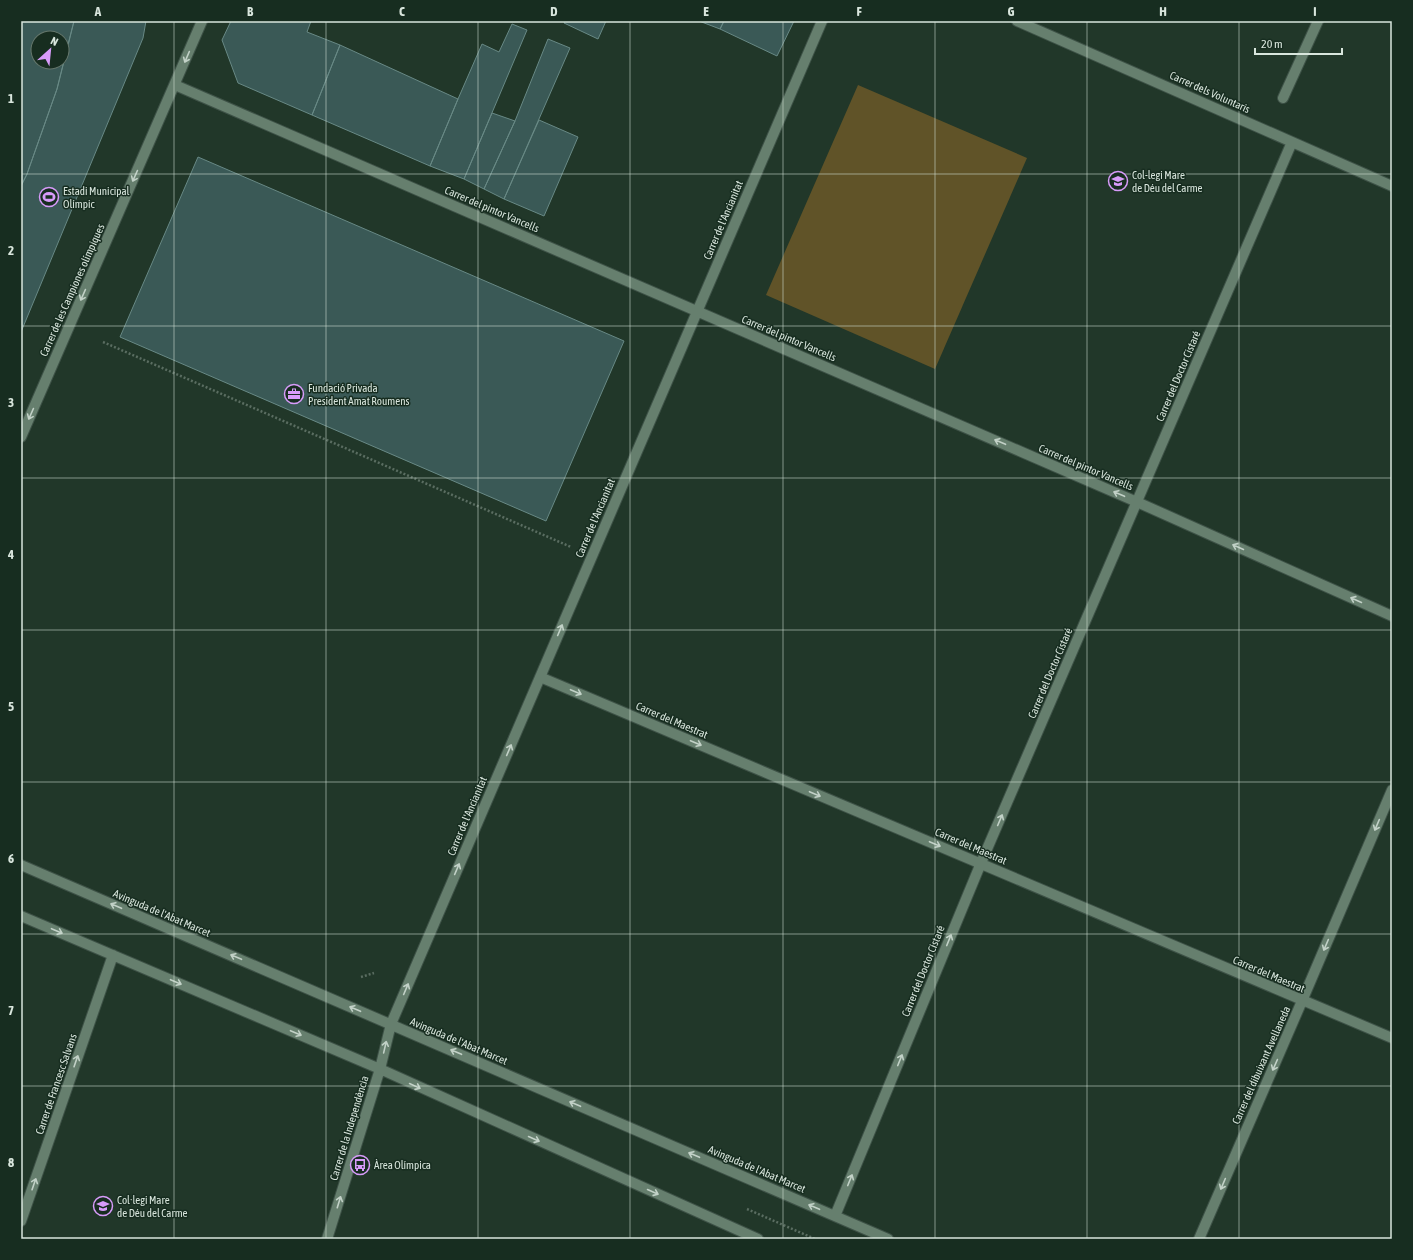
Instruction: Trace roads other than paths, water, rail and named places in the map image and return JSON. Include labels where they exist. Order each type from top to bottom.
[{"type":"street","name":"Carrer de les Campiones olímpiques","points":[[21,437],[202,21]]},
{"type":"street","name":"Carrer de l'Ancianitat","points":[[391,1024],[822,21]]},
{"type":"street","name":"Carrer dels Voluntaris","points":[[1017,21],[1392,186]]},
{"type":"street","points":[[1283,98],[1318,21]]},
{"type":"street","name":"Carrer del pintor Vancells","points":[[175,85],[1137,502],[1392,616]]},
{"type":"street","name":"Carrer del Doctor Cistaré","points":[[835,1216],[981,863],[1292,142]]},
{"type":"street","name":"Carrer del Maestrat","points":[[540,677],[1392,1038]]},
{"type":"street","name":"Carrer del dibuixant Avellaneda","points":[[1199,1239],[1392,790]]},
{"type":"street","name":"Avinguda de l'Abat Marcet","points":[[21,865],[888,1239]]},
{"type":"street","points":[[21,916],[380,1069],[758,1239]]},
{"type":"street","name":"Carrer de Francesc Salvans","points":[[21,1221],[113,955]]},
{"type":"street","name":"Carrer de la Independència","points":[[327,1239],[380,1069],[391,1024]]},
{"type":"place","name":"Col-legi Mare de Déu del Carme","points":[[1118,181]]},
{"type":"place","name":"Estadi Municipal Olímpic","points":[[49,197]]},
{"type":"place","name":"Fundació Privada President Amat Roumens","points":[[294,394]]},
{"type":"place","name":"Àrea Olímpica","points":[[360,1165]]},
{"type":"place","name":"Col·legi Mare de Déu del Carme","points":[[103,1206]]}]
